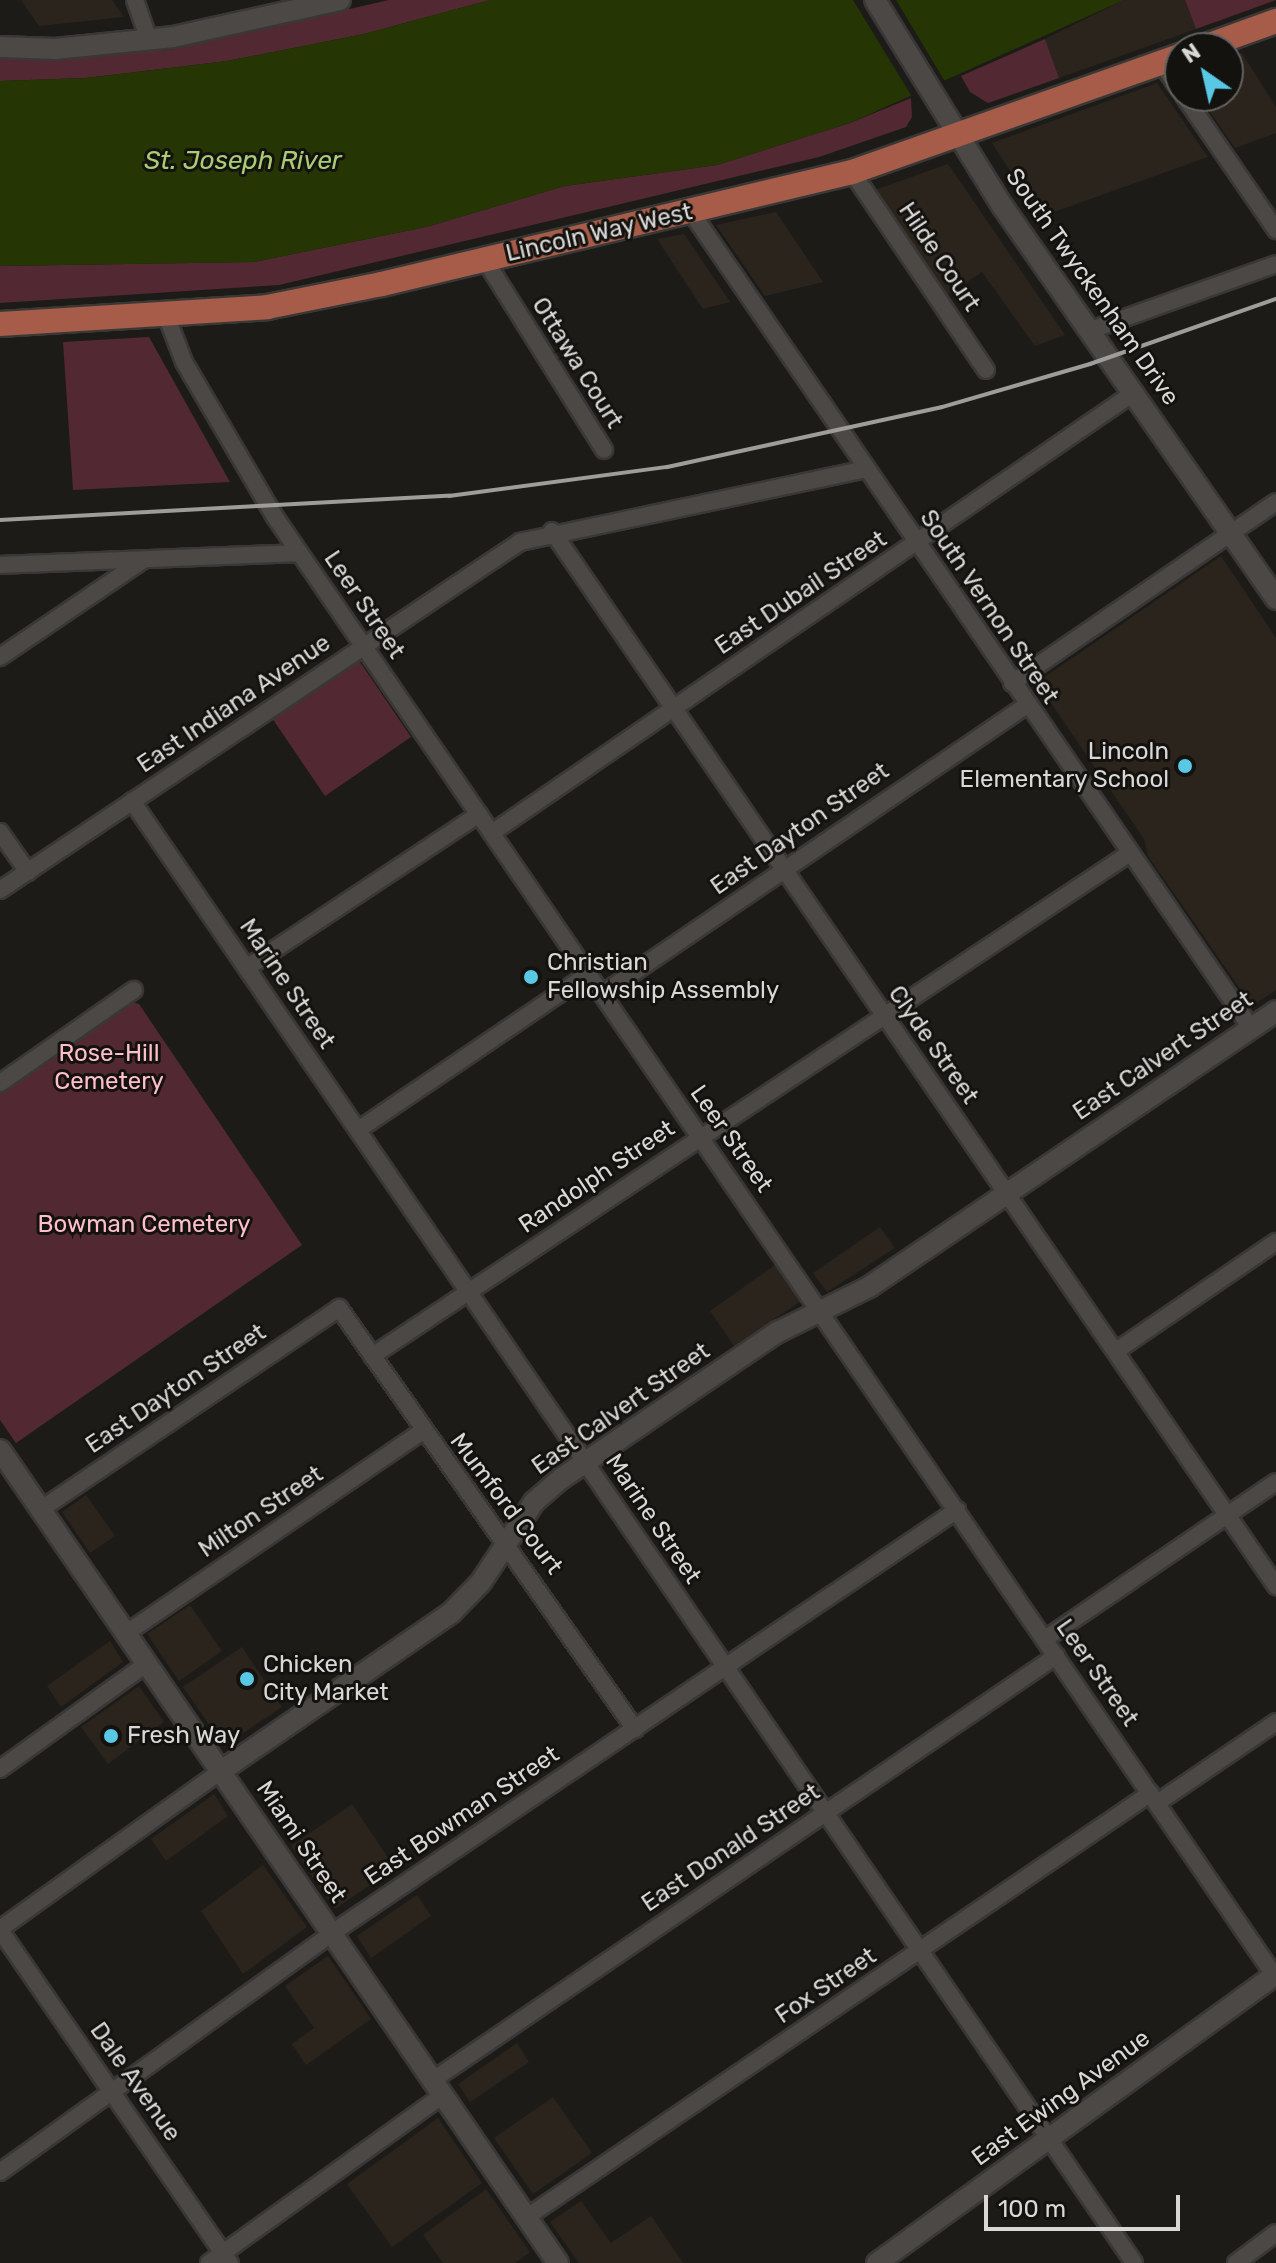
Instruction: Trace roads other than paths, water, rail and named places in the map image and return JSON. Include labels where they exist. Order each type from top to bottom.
[{"type":"main road","points":[[1244,33],[1276,21]]},
{"type":"main road","name":"Lincoln Way West","points":[[0,324],[267,307],[485,260],[852,172],[1164,61]]},
{"type":"street","points":[[135,0],[149,40]]},
{"type":"street","points":[[0,47],[55,49],[149,40],[340,0]]},
{"type":"street","name":"South Twyckenham Drive","points":[[875,0],[956,135],[1276,599]]},
{"type":"street","points":[[1195,112],[1276,230]]},
{"type":"street","name":"Hilde Court","points":[[852,172],[986,370]]},
{"type":"street","name":"South Vernon Street","points":[[691,212],[1130,853],[1268,1021]]},
{"type":"street","name":"Ottawa Court","points":[[485,260],[604,450]]},
{"type":"street","points":[[1091,330],[1276,264]]},
{"type":"street","name":"Leer Street","points":[[166,315],[184,362],[299,553],[1275,1976]]},
{"type":"street","name":"East Dubail Street","points":[[493,832],[1135,392]]},
{"type":"street","name":"East Indiana Avenue","points":[[0,890],[520,542],[552,531],[866,469]]},
{"type":"street","points":[[1012,683],[1276,502]]},
{"type":"street","name":"Clyde Street","points":[[552,531],[1276,1586]]},
{"type":"street","points":[[0,565],[299,553]]},
{"type":"street","points":[[0,657],[142,561]]},
{"type":"street","name":"East Dayton Street","points":[[602,994],[1027,705]]},
{"type":"street","name":"Marine Street","points":[[132,801],[1134,2263]]},
{"type":"street","points":[[248,967],[479,814]]},
{"type":"street","points":[[0,832],[28,872]]},
{"type":"street","name":"Randolph Street","points":[[372,1356],[1130,853]]},
{"type":"street","points":[[358,1130],[588,974]]},
{"type":"street","points":[[0,1083],[134,990]]},
{"type":"street","name":"East Calvert Street","points":[[0,1929],[221,1771],[451,1613],[505,1546],[534,1502],[585,1463],[778,1332],[822,1313],[1268,1021]]},
{"type":"street","points":[[1116,1351],[1276,1242]]},
{"type":"street","name":"East Dayton Street","points":[[40,1510],[339,1308]]},
{"type":"street","name":"Mumford Court","points":[[339,1308],[635,1729]]},
{"type":"street","name":"Milton Street","points":[[125,1634],[423,1431]]},
{"type":"street","name":"Miami Street","points":[[0,1450],[527,2217],[553,2261]]},
{"type":"street","points":[[1045,1639],[1276,1482]]},
{"type":"street","name":"East Bowman Street","points":[[0,2172],[332,1933],[957,1510]]},
{"type":"street","name":"East Donald Street","points":[[209,2263],[227,2258],[438,2087],[1056,1656]]},
{"type":"street","points":[[0,1769],[146,1664]]},
{"type":"street","name":"Fox Street","points":[[527,2217],[920,1951],[1276,1722]]},
{"type":"street","name":"Dale Avenue","points":[[0,1929],[227,2258]]},
{"type":"street","name":"East Ewing Avenue","points":[[877,2263],[1275,1976]]},
{"type":"street","points":[[1236,2263],[1276,2233]]},
{"type":"water","name":"St. Joseph River","points":[[490,0],[1124,0],[850,123],[717,165],[565,186],[426,227],[254,262],[0,266],[0,81],[86,78],[227,61],[364,34]]},
{"type":"railway","points":[[0,520],[449,496],[667,467],[942,407],[1090,364],[1276,299]]},
{"type":"place","name":"Lincoln Elementary School","points":[[1185,766]]},
{"type":"place","name":"Christian Fellowship Assembly","points":[[531,977]]},
{"type":"place","name":"Chicken City Market","points":[[247,1679]]},
{"type":"place","name":"Fresh Way","points":[[111,1736]]},
{"type":"park label","name":"Rose-Hill Cemetery","points":[[109,1068]]},
{"type":"park label","name":"Bowman Cemetery","points":[[144,1225]]}]
